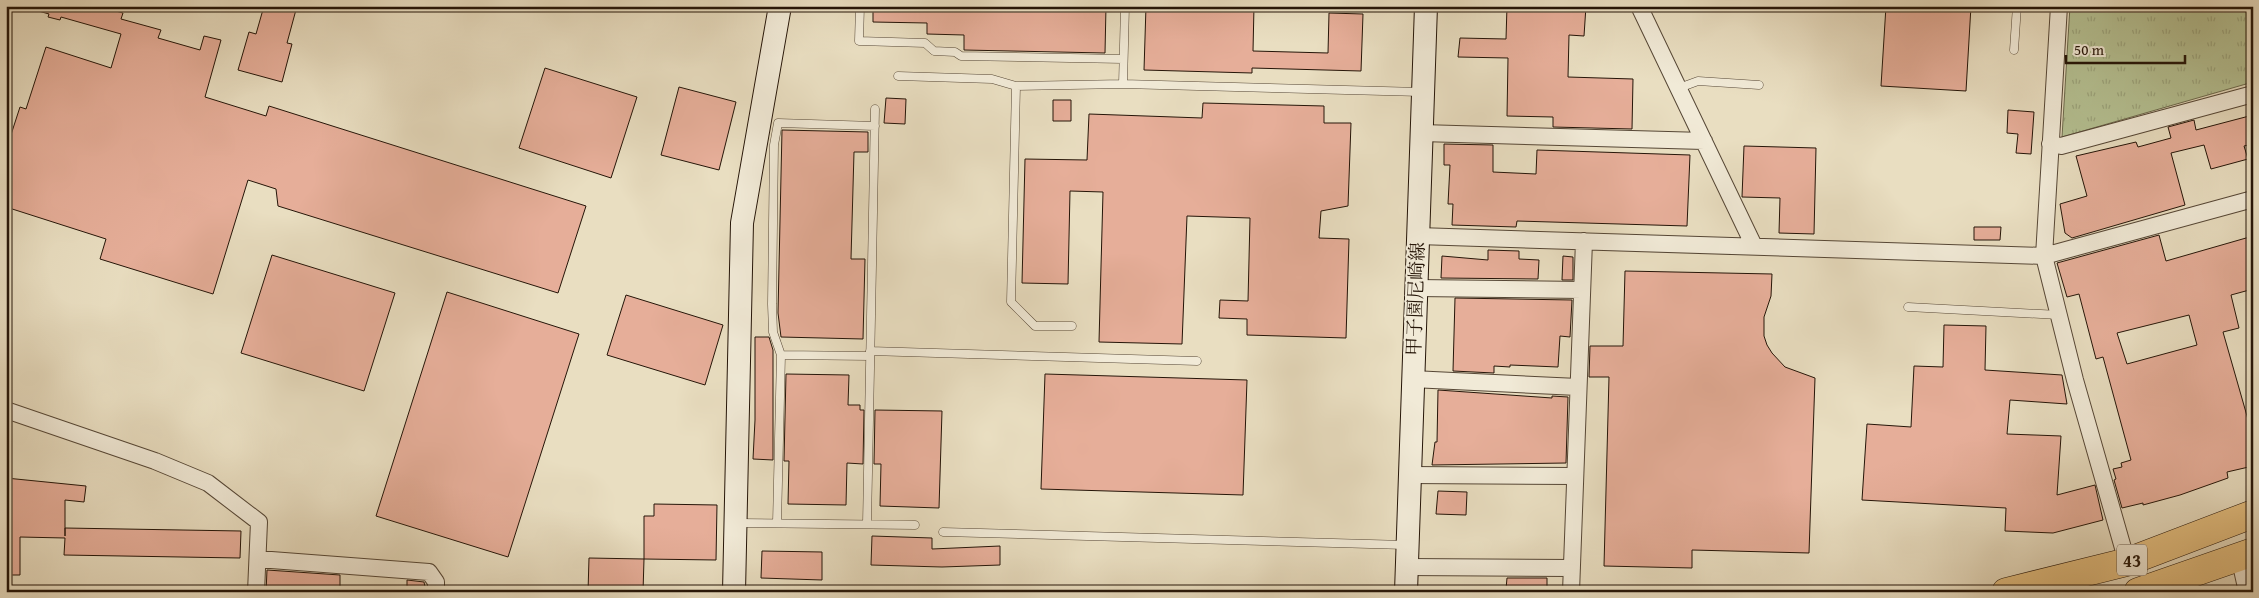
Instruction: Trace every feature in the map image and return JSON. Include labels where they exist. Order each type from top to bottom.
[{"type":"highway","name":"43","points":[[2006,592],[2127,562],[2253,514]]},
{"type":"highway","points":[[2023,592],[2105,572],[2176,550],[2253,520]]},
{"type":"highway","name":"43","points":[[2160,592],[2249,558]]},
{"type":"highway","points":[[2138,592],[2249,558]]},
{"type":"main road","points":[[734,592],[742,223],[780,6]]},
{"type":"main road","name":"甲子園尼崎線","points":[[1406,592],[1406,545],[1426,6]]},
{"type":"street","points":[[1639,6],[1754,246]]},
{"type":"street","points":[[2059,6],[2044,256],[2127,562]]},
{"type":"street","points":[[2050,144],[2062,146],[2253,94]]},
{"type":"street","points":[[1422,133],[1704,141]]},
{"type":"street","points":[[1418,236],[2044,256],[2253,199]]},
{"type":"street","points":[[1571,592],[1584,241]]},
{"type":"street","points":[[1416,288],[1582,290]]},
{"type":"street","points":[[1412,379],[1578,387]]},
{"type":"street","points":[[6,410],[155,461],[208,483],[259,522],[256,592]]},
{"type":"street","points":[[1409,475],[1575,476]]},
{"type":"street","points":[[2247,592],[2249,558]]},
{"type":"street","points":[[258,559],[429,572],[436,582],[436,592]]},
{"type":"street","points":[[1406,568],[1572,568]]},
{"type":"lane","points":[[860,6],[859,41],[925,43],[934,51],[955,52],[960,56],[1123,60]]},
{"type":"lane","points":[[1122,84],[1125,6]]},
{"type":"lane","points":[[2014,50],[2017,6]]},
{"type":"lane","points":[[898,76],[992,79],[1016,86],[1122,84],[1423,92]]},
{"type":"lane","points":[[1679,88],[1698,81],[1759,85]]},
{"type":"lane","points":[[1016,86],[1011,302],[1035,326],[1072,326]]},
{"type":"lane","points":[[867,524],[875,109]]},
{"type":"lane","points":[[777,523],[781,356],[773,332],[772,304],[774,144],[778,123],[875,126]]},
{"type":"lane","points":[[1908,307],[2059,315]]},
{"type":"lane","points":[[781,356],[870,354],[1198,361]]},
{"type":"lane","points":[[736,523],[915,525]]},
{"type":"lane","points":[[944,532],[1406,545]]},
{"type":"green space","points":[[2070,6],[2251,6],[2253,82],[2062,137]]},
{"type":"building","points":[[36,6],[98,6],[123,13],[121,19],[161,30],[158,38],[200,50],[204,36],[221,40],[205,97],[266,116],[269,106],[586,206],[558,293],[278,206],[276,189],[248,180],[213,294],[100,259],[106,239],[6,207],[6,150],[20,107],[26,109],[46,47],[111,68],[121,34],[61,17],[60,20],[48,17],[49,14],[35,10]]},
{"type":"building","points":[[264,6],[297,6],[287,43],[292,44],[282,82],[238,70],[249,32],[256,34]]},
{"type":"building","points":[[873,6],[1106,6],[1105,53],[964,50],[964,35],[927,34],[927,23],[873,22]]},
{"type":"building","points":[[1146,6],[1254,6],[1253,51],[1328,53],[1329,13],[1363,14],[1361,71],[1252,68],[1252,73],[1144,70]]},
{"type":"building","points":[[1507,6],[1586,6],[1584,36],[1569,35],[1568,77],[1633,79],[1632,129],[1553,127],[1553,117],[1507,116],[1508,58],[1458,57],[1460,38],[1506,39]]},
{"type":"building","points":[[1886,6],[1971,6],[1966,91],[1881,86]]},
{"type":"building","points":[[545,68],[637,97],[611,178],[519,148]]},
{"type":"building","points":[[679,87],[736,102],[719,170],[661,155]]},
{"type":"building","points":[[886,98],[906,99],[905,124],[884,123]]},
{"type":"building","points":[[1053,100],[1071,100],[1071,121],[1053,121]]},
{"type":"building","points":[[1203,103],[1324,106],[1324,123],[1351,123],[1348,206],[1321,211],[1319,238],[1349,239],[1346,338],[1247,335],[1247,319],[1219,318],[1220,300],[1248,301],[1250,218],[1187,216],[1182,344],[1099,342],[1103,192],[1070,191],[1068,284],[1022,283],[1025,159],[1087,160],[1089,114],[1202,118]]},
{"type":"building","points":[[2008,110],[2034,112],[2031,154],[2016,153],[2018,134],[2007,133]]},
{"type":"building","points":[[2253,115],[2253,144],[2244,146],[2248,159],[2211,169],[2204,145],[2171,153],[2185,205],[2072,238],[2065,233],[2060,204],[2087,196],[2076,156],[2136,142],[2138,147],[2171,138],[2168,127],[2194,120],[2196,130]]},
{"type":"building","points":[[782,130],[868,132],[868,152],[854,152],[851,259],[865,259],[863,339],[781,337],[778,313]]},
{"type":"building","points":[[1444,144],[1493,145],[1493,172],[1536,174],[1537,150],[1690,155],[1687,226],[1517,221],[1516,227],[1452,225],[1453,204],[1448,204],[1450,165],[1444,165]]},
{"type":"building","points":[[1744,146],[1816,148],[1814,234],[1779,233],[1780,198],[1742,197]]},
{"type":"building","points":[[1974,227],[2001,227],[2000,240],[1974,240]]},
{"type":"building","points":[[2159,235],[2166,261],[2253,236],[2253,289],[2231,295],[2239,328],[2223,332],[2253,437],[2253,466],[2227,472],[2228,478],[2180,495],[2143,505],[2143,503],[2122,508],[2113,469],[2122,467],[2121,463],[2131,460],[2103,357],[2096,359],[2079,294],[2067,297],[2057,263]],"holes":[[[2189,315],[2197,345],[2127,364],[2117,333]]]},
{"type":"building","points":[[1488,250],[1519,251],[1519,259],[1539,260],[1538,279],[1441,278],[1442,256],[1488,260]]},
{"type":"building","points":[[272,255],[395,293],[364,391],[241,353]]},
{"type":"building","points":[[1563,256],[1573,257],[1573,280],[1562,280]]},
{"type":"building","points":[[1625,271],[1772,274],[1771,296],[1764,317],[1764,336],[1767,345],[1785,367],[1815,378],[1809,553],[1692,550],[1692,568],[1604,566],[1609,377],[1589,377],[1590,346],[1623,346]]},
{"type":"building","points":[[447,292],[579,334],[508,557],[376,516]]},
{"type":"building","points":[[626,295],[723,325],[705,385],[607,355]]},
{"type":"building","points":[[1455,298],[1572,300],[1570,337],[1560,336],[1558,367],[1510,365],[1510,367],[1494,366],[1494,373],[1453,371]]},
{"type":"building","points":[[1944,325],[1986,326],[1985,370],[2062,375],[2067,404],[2010,400],[2007,434],[2061,436],[2057,495],[2095,485],[2103,520],[2053,533],[2005,531],[2006,508],[1862,500],[1867,424],[1911,427],[1914,366],[1943,367]]},
{"type":"building","points":[[755,337],[769,337],[773,350],[773,460],[753,459]]},
{"type":"building","points":[[786,374],[849,375],[848,405],[860,405],[860,410],[864,410],[863,464],[847,463],[846,505],[788,504],[789,461],[784,461]]},
{"type":"building","points":[[1045,374],[1247,380],[1243,495],[1041,489]]},
{"type":"building","points":[[1438,390],[1552,398],[1552,396],[1568,397],[1566,463],[1432,465],[1435,442],[1437,442]]},
{"type":"building","points":[[875,410],[942,411],[939,508],[880,506],[881,464],[874,464]]},
{"type":"building","points":[[6,478],[86,486],[84,502],[65,500],[65,528],[241,531],[240,558],[64,555],[65,538],[20,537],[20,575],[6,575]]},
{"type":"building","points":[[1438,491],[1467,492],[1466,515],[1436,514]]},
{"type":"building","points":[[654,504],[717,505],[716,560],[644,559],[644,516],[654,516]]},
{"type":"building","points":[[872,536],[932,538],[932,549],[1000,546],[1000,565],[942,567],[871,565]]},
{"type":"building","points":[[762,551],[822,552],[822,580],[761,578]]},
{"type":"building","points":[[589,558],[644,559],[643,592],[588,592]]},
{"type":"building","points":[[267,570],[340,575],[340,592],[266,592]]},
{"type":"building","points":[[1507,578],[1547,578],[1547,589],[1506,589]]},
{"type":"building","points":[[407,580],[424,582],[426,592],[407,592]]}]
